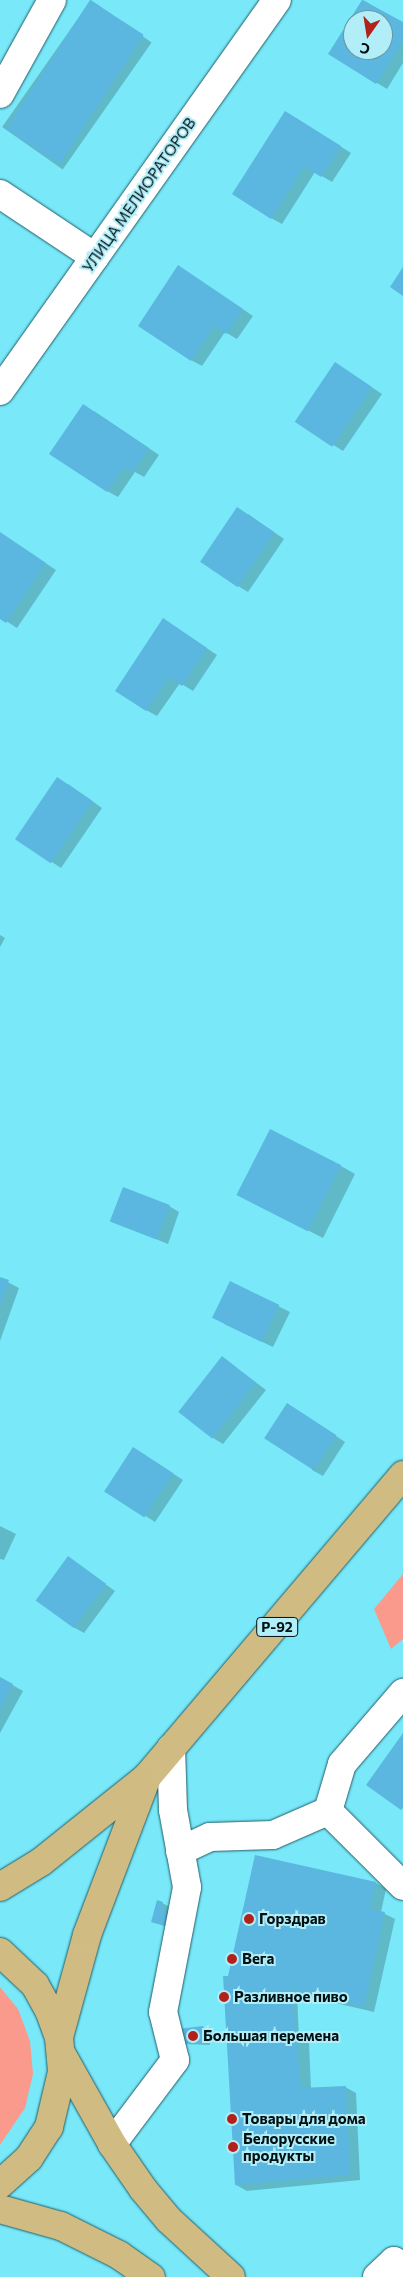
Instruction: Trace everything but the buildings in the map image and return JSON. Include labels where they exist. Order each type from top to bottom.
[{"type":"main road","name":"Р-92","points":[[0,1887],[41,1862],[147,1777],[225,1690],[403,1475]]},
{"type":"main road","name":"Р-92","points":[[60,2045],[87,1935],[147,1777]]},
{"type":"main road","points":[[0,1952],[35,1985],[60,2045],[112,2144],[169,2220],[231,2277]]},
{"type":"main road","points":[[0,2184],[29,2158],[49,2127],[60,2091],[60,2045]]},
{"type":"main road","points":[[0,2209],[61,2226],[119,2255],[151,2277]]},
{"type":"street","points":[[0,94],[52,0]]},
{"type":"street","name":"УЛИЦА МЕЛИОРАТОРОВ","points":[[0,391],[277,0]]},
{"type":"street","points":[[0,194],[95,257]]},
{"type":"street","points":[[328,1812],[342,1764],[403,1693]]},
{"type":"street","points":[[112,2144],[175,2060],[163,2012],[187,1887],[180,1851],[171,1748]]},
{"type":"street","points":[[180,1851],[210,1837],[273,1836],[328,1812]]},
{"type":"street","points":[[328,1812],[403,1886]]},
{"type":"street","points":[[377,2277],[394,2261],[403,2270]]},
{"type":"shaded area","points":[[403,1574],[403,1639],[391,1649],[374,1609]]},
{"type":"shaded area","points":[[0,1987],[18,2009],[30,2041],[33,2074],[25,2108],[0,2145]]},
{"type":"place","name":"Горздрав","points":[[249,1919]]},
{"type":"place","name":"Вега","points":[[232,1959]]},
{"type":"place","name":"Разливное пиво","points":[[224,1997]]},
{"type":"place","name":"Большая перемена","points":[[193,2036]]},
{"type":"place","name":"Товары для дома","points":[[232,2119]]},
{"type":"place","name":"Белорусские продукты","points":[[233,2147]]}]
